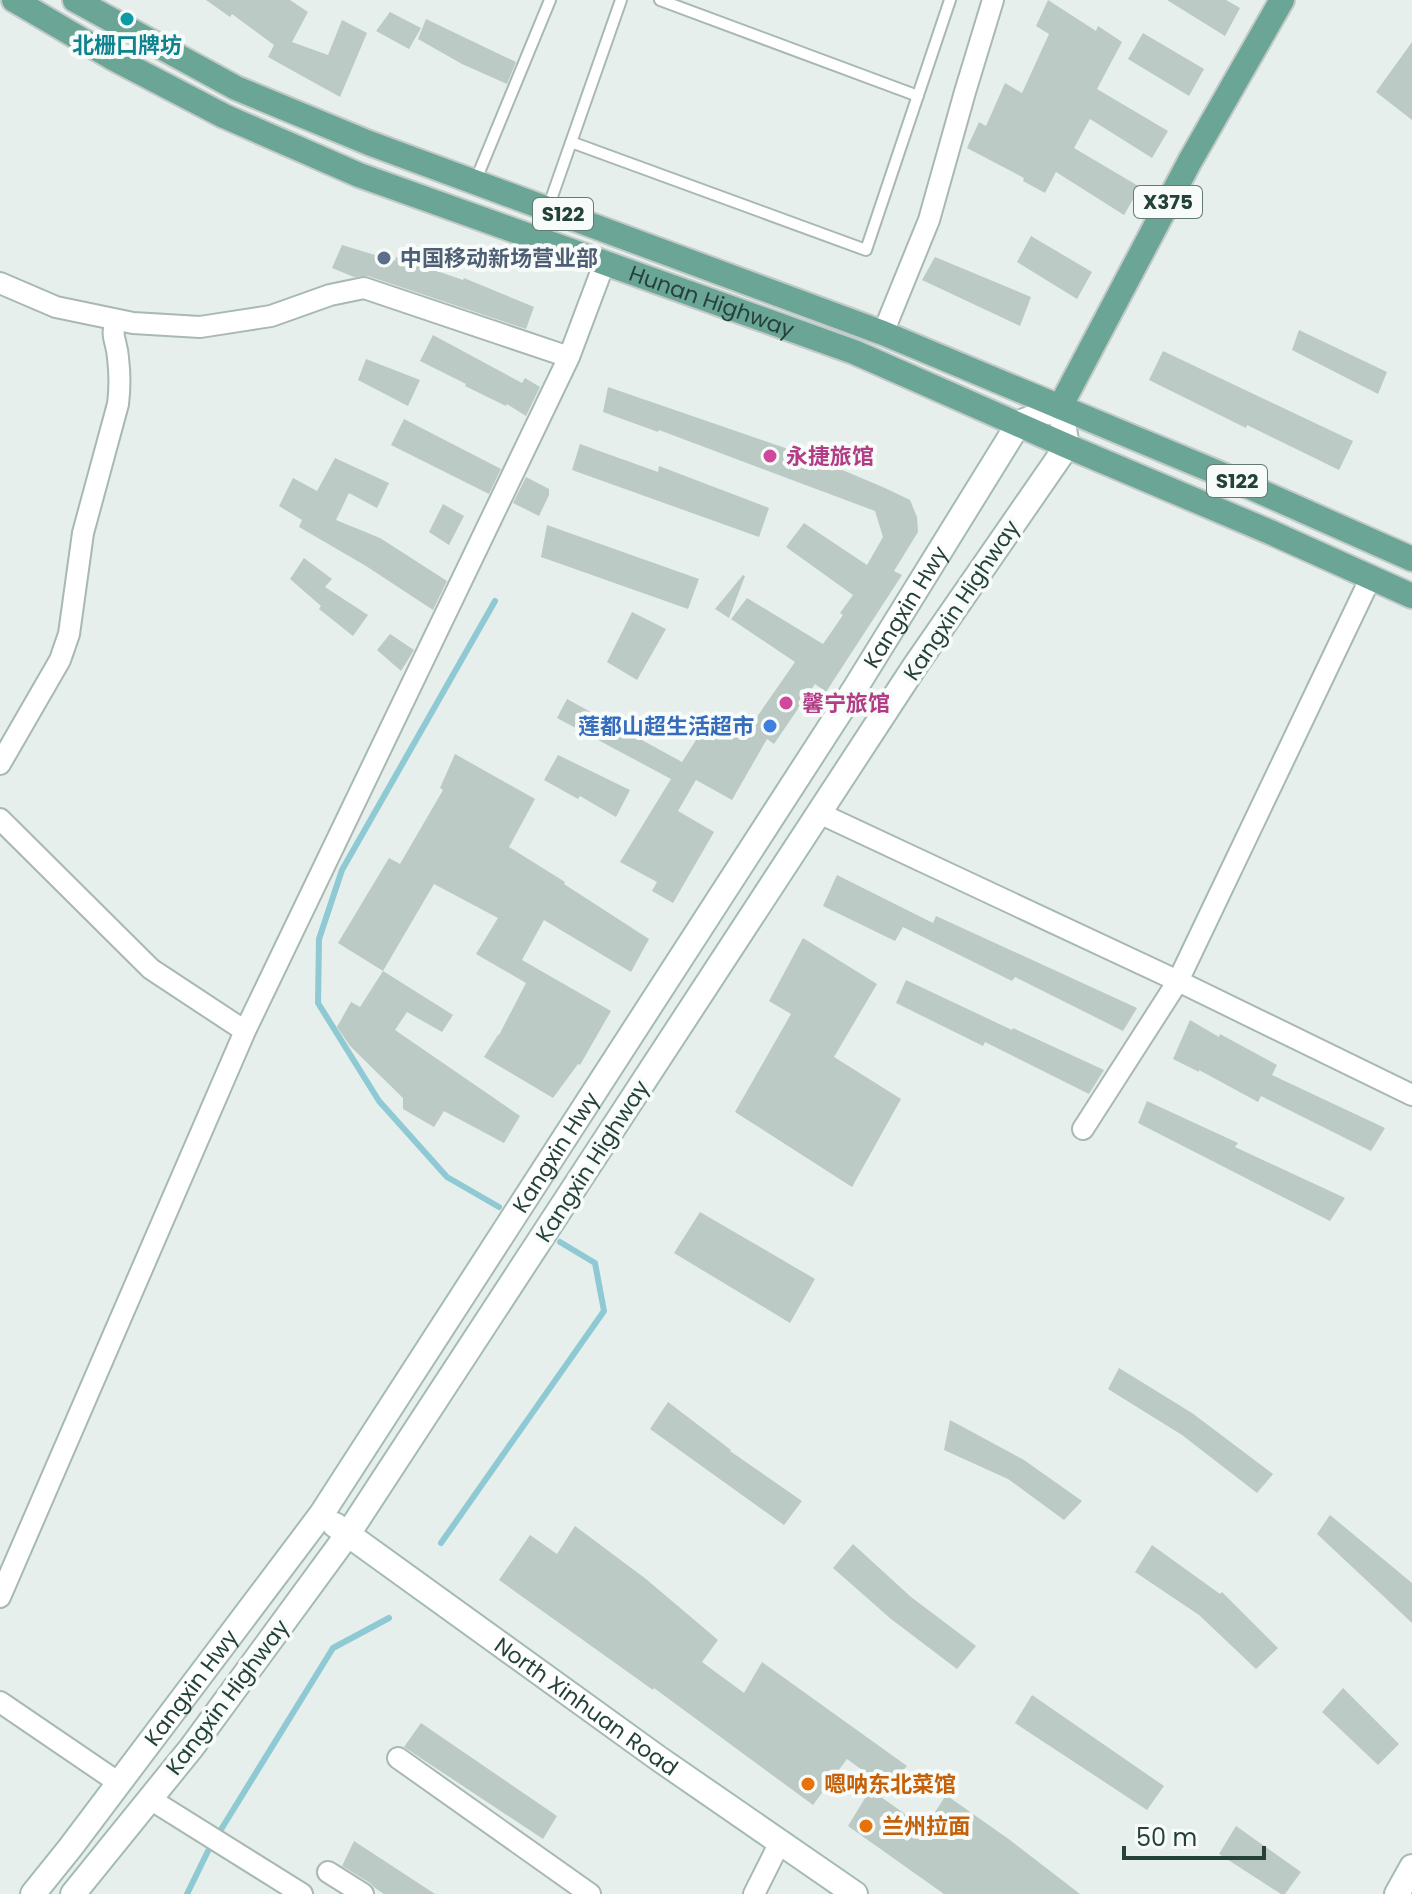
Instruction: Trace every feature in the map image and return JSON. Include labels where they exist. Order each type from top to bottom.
[{"type":"main road","name":"Hunan Highway","points":[[14,0],[111,57],[237,122],[359,175],[854,352],[1412,596]]},
{"type":"main road","name":"Hunan Highway","points":[[75,0],[236,88],[369,143],[883,333],[1223,475],[1412,559]]},
{"type":"main road","name":"X375","points":[[1060,407],[1190,161],[1282,0]]},
{"type":"main road","points":[[1019,423],[1060,407],[1067,446]]},
{"type":"main road","name":"Kangxin Hwy","points":[[33,1894],[321,1515],[854,690],[1019,423]]},
{"type":"main road","name":"Kangxin Highway","points":[[73,1894],[192,1747],[348,1534],[915,666],[1067,446]]},
{"type":"main road","name":"North Xinhuan Road","points":[[321,1515],[779,1844],[855,1894]]},
{"type":"main road","points":[[1397,1894],[1412,1867]]},
{"type":"street","points":[[883,333],[929,220],[993,0]]},
{"type":"street","points":[[0,1597],[245,1031],[569,357],[604,264]]},
{"type":"street","points":[[0,283],[56,307],[133,323],[200,327],[271,316],[330,295],[364,288],[569,357]]},
{"type":"street","points":[[0,764],[50,679],[69,634],[83,533],[118,404],[118,354],[112,331],[116,320]]},
{"type":"street","points":[[1083,1129],[1178,981],[1371,577]]},
{"type":"street","points":[[819,813],[1178,981],[1412,1095]]},
{"type":"street","points":[[0,819],[151,969],[245,1031]]},
{"type":"street","points":[[0,1702],[119,1783]]},
{"type":"street","points":[[398,1758],[590,1894]]},
{"type":"street","points":[[150,1799],[302,1894]]},
{"type":"street","points":[[754,1894],[779,1844]]},
{"type":"street","points":[[768,1894],[779,1844]]},
{"type":"street","points":[[328,1872],[363,1894]]},
{"type":"lane","points":[[475,182],[550,0]]},
{"type":"lane","points":[[548,208],[621,0]]},
{"type":"lane","points":[[660,0],[918,96]]},
{"type":"lane","points":[[571,142],[866,250],[950,0]]},
{"type":"building","points":[[206,0],[290,0],[308,12],[292,42],[328,55],[342,20],[367,33],[340,97],[268,57],[274,45],[232,14],[230,17]]},
{"type":"building","points":[[1048,0],[1096,31],[1098,26],[1122,42],[1097,89],[1168,131],[1152,158],[1090,119],[1074,148],[1140,187],[1124,215],[1056,172],[1045,193],[1023,181],[1024,178],[967,148],[979,122],[986,126],[1005,83],[1022,93],[1049,34],[1036,26]]},
{"type":"building","points":[[1167,0],[1226,0],[1240,8],[1225,36]]},
{"type":"building","points":[[390,12],[421,28],[409,49],[376,31]]},
{"type":"building","points":[[426,19],[516,62],[507,84],[462,64],[418,39]]},
{"type":"building","points":[[1143,33],[1204,69],[1189,96],[1128,59]]},
{"type":"building","points":[[1412,42],[1412,120],[1376,92]]},
{"type":"building","points":[[1031,236],[1092,272],[1077,299],[1017,262]]},
{"type":"building","points":[[342,245],[395,261],[396,257],[464,278],[534,307],[526,329],[368,276],[354,277],[332,268]]},
{"type":"building","points":[[935,257],[1031,297],[1020,326],[922,280]]},
{"type":"building","points":[[1299,330],[1387,372],[1378,394],[1292,350]]},
{"type":"building","points":[[433,335],[522,383],[525,378],[540,387],[526,416],[420,361]]},
{"type":"building","points":[[1163,351],[1353,441],[1339,470],[1149,380]]},
{"type":"building","points":[[366,359],[420,380],[408,406],[358,380]]},
{"type":"building","points":[[608,387],[814,458],[910,500],[917,517],[918,532],[894,571],[902,575],[826,692],[815,684],[774,744],[767,739],[732,800],[696,780],[678,811],[714,832],[673,903],[652,891],[657,882],[620,862],[671,779],[557,718],[567,699],[682,762],[710,718],[743,737],[795,662],[731,619],[747,598],[823,644],[853,595],[786,547],[804,523],[867,565],[883,537],[875,511],[603,412]]},
{"type":"building","points":[[404,419],[501,469],[489,494],[391,445]]},
{"type":"building","points":[[580,444],[658,472],[659,466],[769,508],[759,537],[572,470]]},
{"type":"building","points":[[335,458],[389,483],[377,508],[349,493],[336,520],[380,538],[447,581],[433,610],[299,527],[302,520],[279,506],[293,478],[317,491]]},
{"type":"building","points":[[526,477],[549,489],[539,516],[513,503]]},
{"type":"building","points":[[443,504],[464,516],[449,545],[429,532]]},
{"type":"building","points":[[547,525],[699,579],[688,609],[541,557]]},
{"type":"building","points":[[304,558],[332,579],[325,587],[368,615],[353,636],[319,609],[321,606],[290,579]]},
{"type":"building","points":[[745,576],[729,618],[715,609]]},
{"type":"building","points":[[632,612],[666,629],[637,680],[607,662]]},
{"type":"building","points":[[390,634],[414,650],[401,671],[377,650]]},
{"type":"building","points":[[455,754],[535,799],[509,847],[649,939],[631,972],[544,920],[522,960],[611,1011],[580,1065],[553,1098],[484,1057],[526,983],[476,954],[498,918],[434,884],[383,971],[338,943],[389,858],[400,864],[443,790],[440,788]]},
{"type":"building","points":[[558,755],[630,790],[616,817],[544,780]]},
{"type":"building","points":[[837,875],[933,923],[936,916],[1137,1008],[1123,1031],[1015,977],[1012,981],[903,927],[895,941],[823,906]]},
{"type":"building","points":[[803,938],[877,984],[834,1057],[901,1099],[852,1187],[735,1112],[791,1014],[769,1001]]},
{"type":"building","points":[[383,971],[453,1015],[442,1032],[407,1012],[395,1030],[520,1116],[504,1143],[444,1111],[434,1127],[403,1109],[403,1098],[350,1046],[337,1027],[351,1002],[360,1007]]},
{"type":"building","points":[[906,980],[1104,1070],[1089,1094],[985,1042],[983,1046],[896,1003]]},
{"type":"building","points":[[1190,1020],[1277,1065],[1272,1075],[1385,1128],[1371,1151],[1261,1096],[1258,1102],[1173,1059]]},
{"type":"building","points":[[1147,1101],[1238,1143],[1235,1147],[1345,1198],[1330,1221],[1138,1123]]},
{"type":"building","points":[[700,1212],[815,1279],[790,1323],[674,1253]]},
{"type":"building","points":[[1119,1368],[1192,1413],[1273,1474],[1257,1493],[1182,1435],[1108,1389]]},
{"type":"building","points":[[668,1402],[730,1451],[802,1501],[784,1525],[650,1429]]},
{"type":"building","points":[[950,1420],[1024,1460],[1082,1501],[1064,1520],[1008,1479],[944,1450]]},
{"type":"building","points":[[1330,1515],[1412,1583],[1412,1623],[1317,1534]]},
{"type":"building","points":[[575,1526],[646,1579],[718,1640],[702,1662],[744,1693],[762,1662],[907,1766],[881,1797],[925,1828],[946,1795],[1080,1894],[944,1894],[848,1826],[876,1780],[847,1759],[813,1805],[654,1688],[499,1580],[530,1535],[557,1554]]},
{"type":"building","points":[[853,1544],[911,1597],[976,1646],[957,1669],[891,1619],[833,1568]]},
{"type":"building","points":[[1152,1545],[1220,1594],[1222,1592],[1278,1648],[1256,1669],[1199,1615],[1135,1572]]},
{"type":"building","points":[[1343,1688],[1399,1744],[1378,1765],[1322,1712]]},
{"type":"building","points":[[1032,1695],[1164,1786],[1147,1810],[1015,1723]]},
{"type":"building","points":[[421,1723],[557,1816],[543,1839],[404,1747]]},
{"type":"building","points":[[1236,1826],[1301,1872],[1285,1894],[1219,1854]]},
{"type":"building","points":[[354,1841],[435,1894],[384,1894],[342,1866]]},
{"type":"waterway","points":[[495,601],[342,870],[319,939],[318,1003],[379,1101],[447,1177],[499,1207]]},
{"type":"waterway","points":[[441,1543],[604,1311],[595,1263],[560,1242]]},
{"type":"waterway","points":[[187,1894],[209,1849],[333,1648],[389,1618]]},
{"type":"place","name":"北栅口牌坊","points":[[127,19]]},
{"type":"place","name":"中国移动新场营业部","points":[[384,258]]},
{"type":"place","name":"永捷旅馆","points":[[770,456]]},
{"type":"place","name":"馨宁旅馆","points":[[786,703]]},
{"type":"place","name":"莲都山超生活超市","points":[[770,726]]},
{"type":"place","name":"嗯呐东北菜馆","points":[[808,1784]]},
{"type":"place","name":"兰州拉面","points":[[866,1826]]}]
